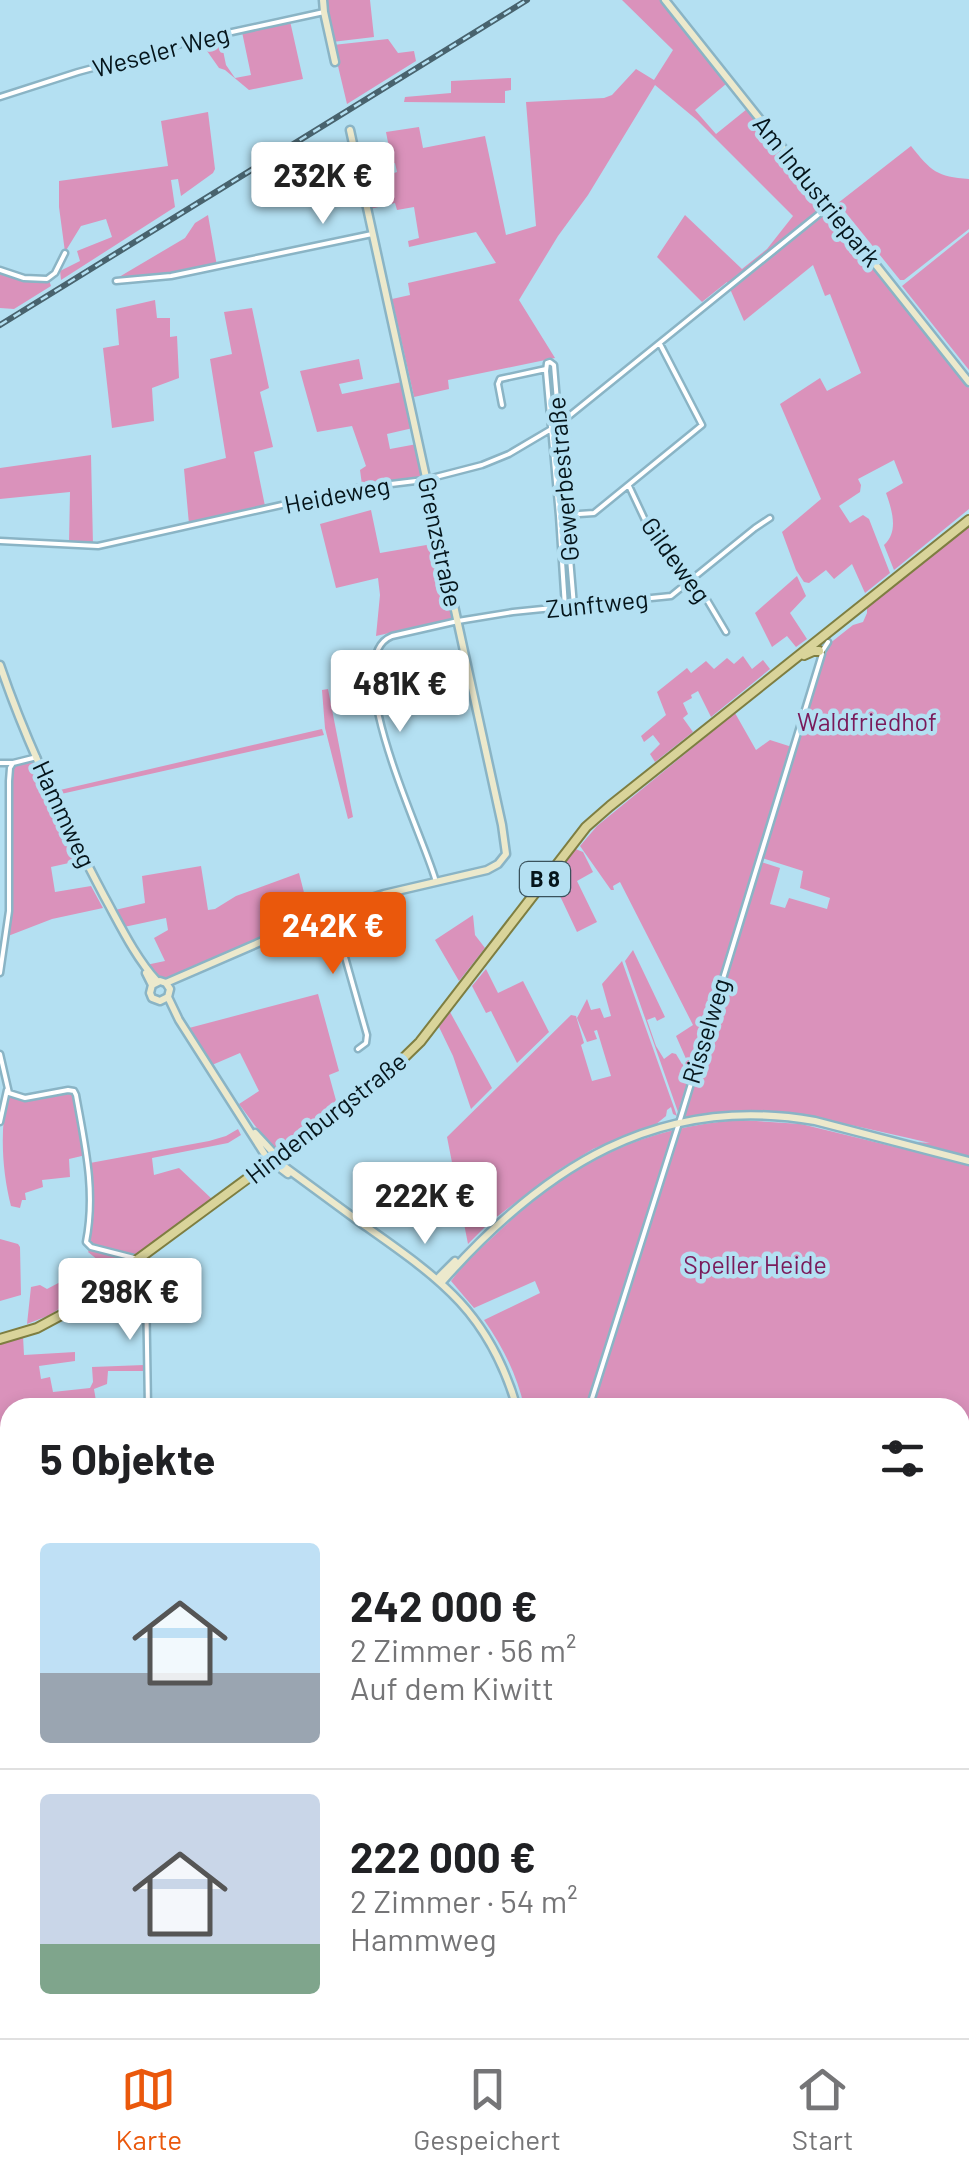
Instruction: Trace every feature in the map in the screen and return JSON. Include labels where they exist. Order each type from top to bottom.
[{"type":"main road","name":"Hindenburgstraße","points":[[0,1339],[66,1313],[381,1080],[412,1051],[586,828],[776,674],[818,649],[969,520]]},
{"type":"street","points":[[324,0],[334,62]]},
{"type":"street","name":"Am Industriepark","points":[[665,0],[969,382]]},
{"type":"street","name":"Weseler Weg","points":[[0,97],[187,43],[324,12]]},
{"type":"street","name":"Grenzstraße","points":[[163,989],[188,974],[332,912],[384,894],[487,870],[506,854],[350,130]]},
{"type":"street","name":"Heideweg","points":[[0,539],[98,546],[358,488],[426,479],[500,458],[558,425],[829,206]]},
{"type":"street","points":[[116,281],[173,276],[372,234]]},
{"type":"street","points":[[0,270],[24,278],[47,279],[55,273],[65,253]]},
{"type":"street","points":[[563,515],[594,513],[702,425],[660,344]]},
{"type":"street","name":"Gewerbestraße","points":[[564,607],[563,515],[552,362],[547,363],[546,369],[550,431],[563,515],[574,606]]},
{"type":"street","name":"Gewerbestraße","points":[[502,405],[500,379],[546,369]]},
{"type":"street","name":"Gildeweg","points":[[629,486],[645,520],[658,527],[686,582],[707,600],[726,632]]},
{"type":"street","name":"Zunftweg","points":[[436,882],[386,745],[376,696],[375,662],[378,646],[385,638],[458,620],[670,596],[770,518]]},
{"type":"street","name":"Risselweg","points":[[591,1398],[679,1124],[818,649],[828,642]]},
{"type":"street","name":"Hammweg","points":[[0,665],[37,757],[90,870],[140,958],[244,1121],[275,1158],[310,1187],[439,1280],[468,1310],[492,1344],[515,1398]]},
{"type":"street","points":[[0,763],[37,757]]},
{"type":"street","points":[[0,973],[9,911],[9,781],[13,763]]},
{"type":"street","points":[[332,912],[368,1036],[358,1049]]},
{"type":"street","points":[[0,1054],[7,1090],[0,1122]]},
{"type":"street","points":[[7,1090],[26,1098],[65,1090],[74,1092],[91,1183],[91,1219],[86,1242],[91,1247],[129,1255],[137,1262],[146,1285],[148,1398]]},
{"type":"street","points":[[439,1280],[536,1192],[574,1164],[618,1142],[661,1127],[730,1115],[790,1117],[969,1160]]},
{"type":"street","name":"Hammweg","points":[[275,1158],[310,1187]]},
{"type":"green space","points":[[326,0],[370,0],[374,37],[332,42]]},
{"type":"green space","points":[[622,0],[660,0],[726,84],[695,110],[716,134],[747,109],[969,388],[969,509],[894,570],[884,545],[893,527],[886,493],[903,483],[894,460],[858,479],[860,492],[839,506],[850,523],[863,515],[869,519],[890,573],[865,593],[852,564],[834,579],[826,570],[809,583],[804,582],[782,532],[821,499],[780,404],[820,378],[827,391],[861,373],[830,294],[825,296],[813,265],[744,321],[727,282],[702,302],[657,257],[685,215],[742,269],[767,249],[793,216],[697,120],[655,85],[519,300],[555,358],[448,380],[449,389],[414,397],[392,299],[410,295],[408,283],[496,263],[476,232],[409,247],[408,241],[419,238],[414,207],[397,210],[395,203],[370,209],[366,190],[392,184],[391,174],[397,172],[395,163],[387,165],[384,155],[390,153],[386,132],[419,127],[423,148],[485,136],[506,235],[536,226],[526,102],[604,98],[612,95],[636,69],[654,80],[673,50]]},
{"type":"green space","points":[[290,21],[303,79],[249,90],[219,68],[200,41],[220,36],[226,65],[235,78],[251,75],[242,32]]},
{"type":"green space","points":[[388,39],[398,53],[414,51],[416,61],[347,104],[333,45]]},
{"type":"green space","points":[[511,78],[505,103],[404,102],[405,97],[451,93],[451,81]]},
{"type":"green space","points":[[208,112],[213,173],[181,196],[178,179],[171,180],[175,207],[61,280],[60,271],[80,261],[77,251],[112,237],[106,219],[81,226],[65,252],[59,181],[168,166],[161,121]]},
{"type":"green space","points":[[911,146],[936,171],[969,179],[969,229],[900,280],[838,203]]},
{"type":"green space","points":[[208,215],[217,266],[119,279],[185,238],[195,223]]},
{"type":"green space","points":[[969,232],[969,370],[902,286]]},
{"type":"green space","points":[[0,271],[32,281],[49,280],[51,286],[14,309],[0,308]]},
{"type":"green space","points":[[155,300],[157,318],[170,318],[170,337],[177,336],[179,378],[152,388],[154,421],[112,428],[103,348],[119,345],[116,309]]},
{"type":"green space","points":[[252,308],[269,388],[260,392],[273,447],[254,452],[265,506],[189,524],[184,469],[226,458],[210,359],[232,354],[224,312]]},
{"type":"green space","points":[[359,359],[363,379],[339,384],[342,394],[402,382],[413,428],[387,434],[390,449],[417,444],[424,478],[362,485],[360,470],[366,466],[352,426],[317,432],[300,371]]},
{"type":"green space","points":[[91,455],[93,545],[69,544],[70,492],[0,499],[0,468]]},
{"type":"green space","points":[[371,510],[380,553],[438,543],[454,614],[451,619],[376,636],[378,578],[336,588],[320,524]]},
{"type":"green space","name":"Waldfriedhof","points":[[969,526],[969,1156],[916,1142],[930,1143],[807,1117],[745,1112],[681,1118],[761,862],[780,868],[770,904],[785,908],[789,898],[827,909],[830,898],[800,888],[803,871],[762,858],[829,644],[863,622],[867,608],[883,591]]},
{"type":"green space","points":[[797,576],[806,596],[790,613],[807,639],[796,647],[787,636],[772,647],[755,613]]},
{"type":"green space","points":[[743,656],[752,669],[763,660],[770,669],[711,717],[698,691],[691,695],[683,703],[688,714],[683,718],[693,732],[655,762],[650,754],[660,744],[653,735],[644,742],[641,736],[666,715],[657,692],[687,668],[691,673],[706,661],[714,669],[727,658],[734,664]]},
{"type":"green space","points":[[328,689],[353,817],[348,819],[325,728],[322,690]]},
{"type":"green space","points":[[735,713],[756,750],[770,740],[792,747],[678,1112],[625,961],[633,950],[665,1017],[647,1020],[664,1059],[672,1053],[682,1064],[687,1061],[676,1036],[693,1025],[620,882],[611,890],[580,846],[597,826]]},
{"type":"green space","points":[[322,729],[324,735],[61,794],[60,790]]},
{"type":"green space","points":[[33,761],[78,861],[51,867],[55,892],[91,886],[103,908],[52,919],[8,936],[11,772],[12,766]]},
{"type":"green space","points":[[573,848],[583,852],[593,872],[577,881],[597,922],[577,932],[552,879]]},
{"type":"green space","points":[[201,866],[208,910],[299,873],[310,916],[172,979],[155,976],[146,965],[165,961],[154,938],[168,930],[166,918],[124,927],[115,910],[145,903],[142,876]]},
{"type":"green space","points":[[473,915],[475,935],[485,948],[459,981],[435,940]]},
{"type":"green space","points":[[622,961],[677,1116],[671,1107],[655,1125],[593,1149],[560,1169],[490,1222],[468,1244],[447,1137],[571,1015],[576,1016],[592,1081],[611,1076],[597,1030],[597,1039],[587,1042],[577,1018],[587,999],[591,1010],[600,1008],[604,1018],[611,1016],[602,984]]},
{"type":"green space","points":[[486,969],[498,993],[523,981],[549,1032],[517,1063],[491,1011],[486,1013],[472,986]]},
{"type":"green space","points":[[318,994],[339,1071],[329,1075],[337,1104],[273,1150],[239,1104],[259,1091],[240,1053],[212,1065],[189,1028]]},
{"type":"green space","points":[[450,1012],[492,1088],[471,1109],[439,1027]]},
{"type":"green space","points":[[66,1091],[74,1096],[86,1155],[69,1159],[70,1177],[42,1180],[43,1187],[25,1193],[26,1200],[22,1200],[20,1208],[11,1206],[3,1151],[7,1096],[25,1098]]},
{"type":"green space","name":"Speller Heide","points":[[740,1120],[801,1124],[969,1165],[969,1398],[522,1398],[508,1362],[484,1320],[540,1293],[535,1281],[474,1308],[451,1281],[521,1211],[576,1171],[636,1142],[703,1124]]},
{"type":"green space","points":[[238,1129],[241,1135],[228,1143],[152,1158],[154,1175],[179,1168],[212,1199],[135,1255],[90,1243],[94,1211],[90,1163],[209,1141]]},
{"type":"green space","points":[[0,1239],[20,1247],[21,1295],[0,1301]]},
{"type":"green space","points":[[90,1249],[129,1260],[50,1315],[27,1324],[31,1287],[40,1285],[47,1289],[66,1279],[70,1283],[84,1272],[91,1280],[105,1269],[88,1252]]},
{"type":"green space","points":[[23,1336],[24,1355],[75,1352],[75,1361],[39,1366],[41,1379],[50,1377],[53,1392],[90,1388],[92,1367],[144,1365],[144,1371],[108,1371],[107,1384],[94,1389],[96,1398],[0,1398],[0,1343]]},
{"type":"railway","points":[[0,325],[527,0]]}]
